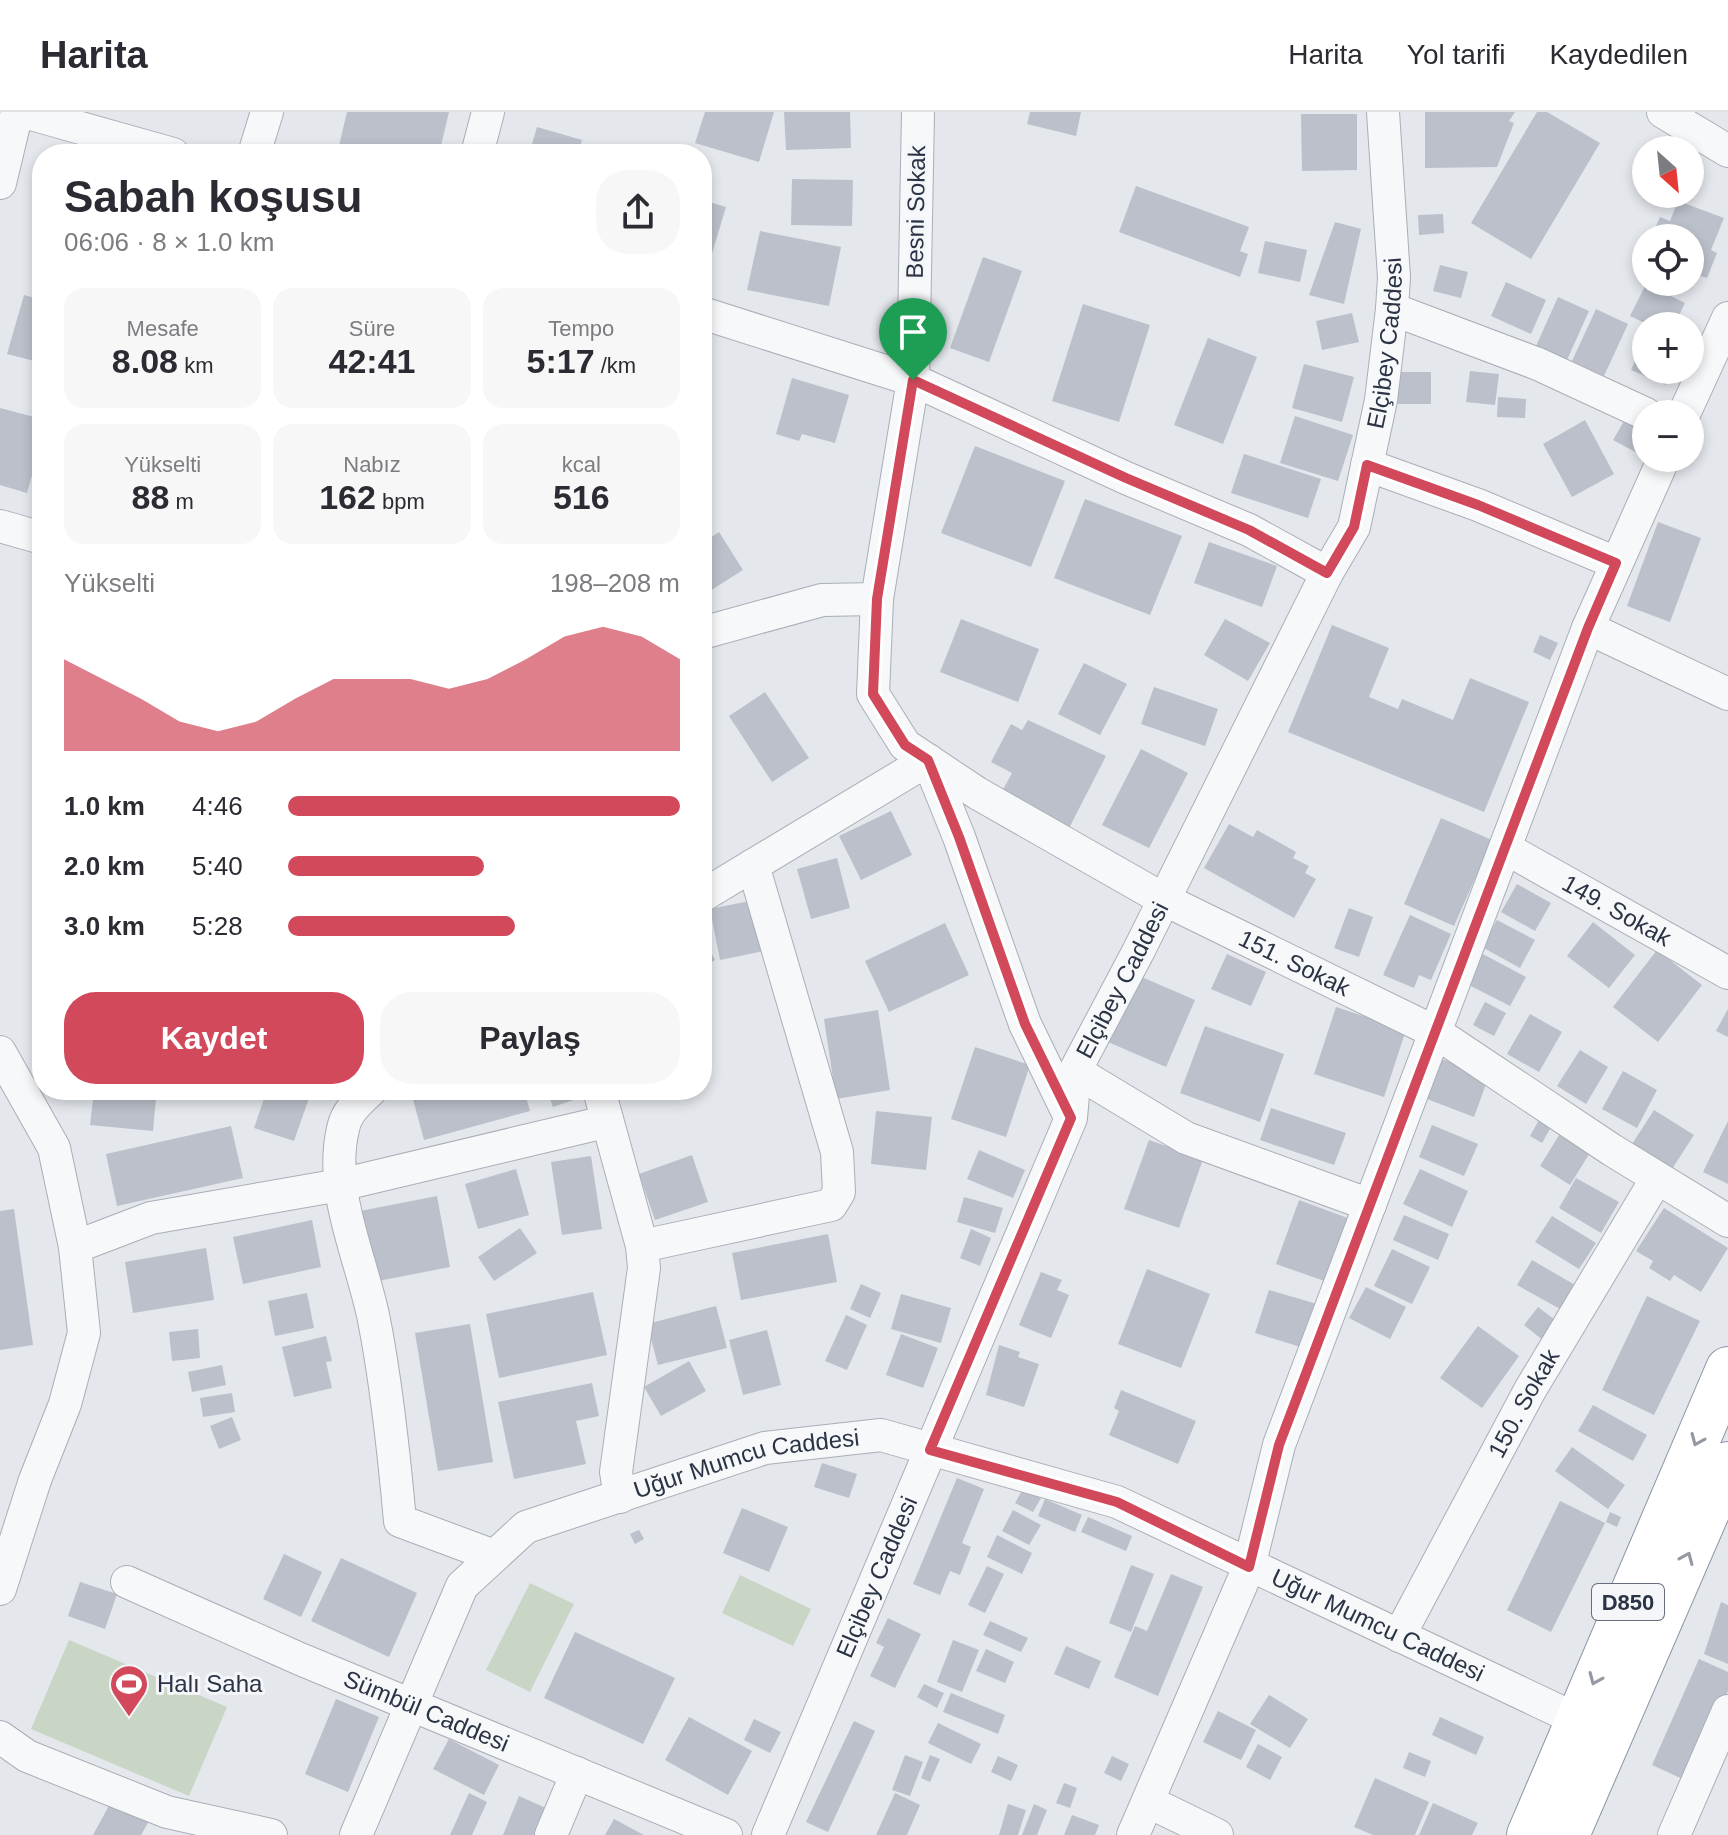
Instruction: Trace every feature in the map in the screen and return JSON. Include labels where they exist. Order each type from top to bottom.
[{"type":"highway","name":"D850","points":[[1529,1835],[1728,1369]]},
{"type":"highway","name":"D850","points":[[1567,1835],[1728,1464]]},
{"type":"street","points":[[0,183],[17,112]]},
{"type":"street","points":[[24,112],[138,144]]},
{"type":"street","points":[[257,144],[267,112]]},
{"type":"street","points":[[480,144],[488,112]]},
{"type":"street","name":"Besni Sokak","points":[[873,694],[877,599],[913,380],[918,112]]},
{"type":"street","name":"Elçibey Caddesi","points":[[768,1835],[1071,1118],[1075,1071],[1327,573],[1354,527],[1381,400],[1392,309],[1394,277],[1383,112]]},
{"type":"street","points":[[1665,113],[1728,151]]},
{"type":"street","points":[[1392,309],[1538,364],[1632,408]]},
{"type":"street","points":[[712,316],[913,380],[1126,478],[1249,530],[1327,573]]},
{"type":"street","points":[[1690,400],[1728,318]]},
{"type":"street","points":[[1367,465],[1478,505],[1616,563]]},
{"type":"street","points":[[1133,1835],[1249,1567],[1279,1445],[1588,628],[1658,472]]},
{"type":"street","points":[[0,526],[32,535]]},
{"type":"street","points":[[712,630],[822,600],[877,599]]},
{"type":"street","points":[[1588,628],[1728,694]]},
{"type":"street","name":"151. Sokak","points":[[873,694],[905,745],[977,793],[1163,899],[1435,1032],[1728,1221]]},
{"type":"street","points":[[712,890],[928,760],[959,837],[1025,1024],[1071,1118]]},
{"type":"street","name":"149. Sokak","points":[[1505,848],[1728,973]]},
{"type":"street","points":[[642,1246],[831,1205],[839,1192],[837,1152],[753,865]]},
{"type":"street","points":[[0,1052],[54,1148],[75,1247],[84,1333],[65,1404],[35,1480],[0,1589]]},
{"type":"street","points":[[1075,1071],[1186,1138],[1370,1205]]},
{"type":"street","points":[[361,1100],[351,1110],[343,1128],[340,1185],[374,1320],[393,1440],[400,1521],[494,1556]]},
{"type":"street","points":[[601,1100],[642,1246],[642,1295],[616,1472],[620,1497]]},
{"type":"street","points":[[75,1247],[151,1218],[340,1185],[605,1122]]},
{"type":"street","name":"150. Sokak","points":[[1399,1636],[1530,1390],[1657,1178]]},
{"type":"street","name":"Uğur Mumcu Caddesi","points":[[412,1703],[462,1586],[526,1527],[765,1448],[881,1435],[1117,1502],[1578,1720]]},
{"type":"street","name":"Sümbül Caddesi","points":[[127,1582],[300,1659],[726,1835]]},
{"type":"street","points":[[356,1835],[412,1703]]},
{"type":"street","points":[[1674,1835],[1728,1711]]},
{"type":"street","points":[[0,1737],[27,1756],[160,1824],[271,1835]]},
{"type":"street","points":[[551,1835],[577,1773]]},
{"type":"street","points":[[1149,1802],[1217,1835]]},
{"type":"green space","points":[[740,1575],[811,1609],[793,1646],[722,1613]]},
{"type":"green space","points":[[530,1583],[574,1604],[530,1692],[486,1670]]},
{"type":"green space","name":"Halı Saha","points":[[69,1640],[227,1707],[189,1796],[31,1729]]},
{"type":"building","points":[[347,112],[449,112],[441,144],[339,144]]},
{"type":"building","points":[[705,112],[774,112],[759,162],[712,148],[712,144],[695,143]]},
{"type":"building","points":[[784,112],[850,112],[851,148],[786,150]]},
{"type":"building","points":[[1030,112],[1081,112],[1076,136],[1027,124]]},
{"type":"building","points":[[1425,112],[1515,112],[1509,121],[1514,123],[1497,167],[1425,168]]},
{"type":"building","points":[[1537,112],[1547,112],[1600,143],[1531,259],[1471,223]]},
{"type":"building","points":[[1301,114],[1357,114],[1357,170],[1302,171]]},
{"type":"building","points":[[537,127],[582,140],[581,144],[532,144]]},
{"type":"building","points":[[792,179],[853,180],[852,226],[791,225]]},
{"type":"building","points":[[1136,186],[1249,227],[1240,251],[1248,254],[1240,277],[1119,232]]},
{"type":"building","points":[[712,203],[726,207],[712,253]]},
{"type":"building","points":[[1675,208],[1697,208],[1724,218],[1711,250],[1717,253],[1707,278],[1704,277],[1704,224],[1657,224],[1660,217],[1670,221]]},
{"type":"building","points":[[1443,214],[1444,233],[1419,235],[1418,215]]},
{"type":"building","points":[[1335,222],[1361,229],[1344,304],[1309,295]]},
{"type":"building","points":[[760,231],[841,247],[829,306],[747,290]]},
{"type":"building","points":[[1265,241],[1307,250],[1300,282],[1258,273]]},
{"type":"building","points":[[983,257],[1022,271],[989,362],[950,348]]},
{"type":"building","points":[[1440,265],[1468,272],[1461,298],[1433,291]]},
{"type":"building","points":[[1506,282],[1546,300],[1531,334],[1491,316]]},
{"type":"building","points":[[24,295],[32,297],[32,360],[7,354]]},
{"type":"building","points":[[1640,296],[1671,296],[1685,303],[1681,312],[1632,312]]},
{"type":"building","points":[[1558,297],[1589,311],[1567,360],[1536,346]]},
{"type":"building","points":[[1083,304],[1150,325],[1119,422],[1052,401]]},
{"type":"building","points":[[1596,309],[1628,324],[1604,376],[1572,361]]},
{"type":"building","points":[[1352,313],[1359,342],[1322,350],[1316,321]]},
{"type":"building","points":[[1208,338],[1257,357],[1223,444],[1174,425]]},
{"type":"building","points":[[1304,364],[1354,377],[1342,422],[1292,408]]},
{"type":"building","points":[[1470,371],[1499,374],[1495,405],[1466,402]]},
{"type":"building","points":[[1395,372],[1431,372],[1431,404],[1394,404]]},
{"type":"building","points":[[792,378],[849,395],[835,443],[802,434],[799,441],[776,434]]},
{"type":"building","points":[[1498,397],[1526,399],[1525,418],[1497,417]]},
{"type":"building","points":[[0,408],[32,416],[32,475],[27,493],[0,485]]},
{"type":"building","points":[[1295,416],[1353,435],[1338,481],[1280,463]]},
{"type":"building","points":[[1585,420],[1614,474],[1572,497],[1543,444]]},
{"type":"building","points":[[1624,421],[1632,425],[1632,450],[1613,440]]},
{"type":"building","points":[[975,446],[1065,481],[1031,567],[941,533]]},
{"type":"building","points":[[1244,454],[1321,479],[1308,518],[1231,493]]},
{"type":"building","points":[[1085,499],[1182,536],[1150,615],[1054,578]]},
{"type":"building","points":[[1658,522],[1701,538],[1670,622],[1627,606]]},
{"type":"building","points":[[719,532],[743,570],[712,590],[712,537]]},
{"type":"building","points":[[1209,542],[1277,566],[1262,607],[1194,583]]},
{"type":"building","points":[[961,619],[1039,649],[1018,702],[940,672]]},
{"type":"building","points":[[1225,619],[1270,643],[1248,681],[1204,655]]},
{"type":"building","points":[[1332,625],[1389,648],[1369,697],[1398,709],[1402,699],[1453,720],[1470,678],[1529,702],[1484,812],[1288,732]]},
{"type":"building","points":[[1540,635],[1558,643],[1550,660],[1533,652]]},
{"type":"building","points":[[1084,663],[1127,684],[1100,735],[1058,714]]},
{"type":"building","points":[[1154,687],[1218,709],[1205,746],[1141,724]]},
{"type":"building","points":[[765,692],[809,758],[772,782],[729,716]]},
{"type":"building","points":[[1028,720],[1106,756],[1066,834],[998,799],[1012,773],[991,762],[1011,724],[1022,730]]},
{"type":"building","points":[[1141,749],[1188,773],[1149,848],[1102,825]]},
{"type":"building","points":[[891,811],[912,855],[861,880],[839,836]]},
{"type":"building","points":[[1441,818],[1492,840],[1454,926],[1404,904]]},
{"type":"building","points":[[1229,824],[1253,837],[1257,830],[1296,852],[1293,858],[1309,866],[1305,873],[1316,879],[1294,918],[1204,868]]},
{"type":"building","points":[[837,858],[850,908],[811,919],[797,869]]},
{"type":"building","points":[[1517,884],[1551,903],[1535,931],[1501,912]]},
{"type":"building","points":[[759,899],[769,950],[720,960],[712,909]]},
{"type":"building","points":[[1349,908],[1373,917],[1359,957],[1334,948]]},
{"type":"building","points":[[1410,915],[1451,934],[1431,980],[1419,975],[1414,988],[1383,975]]},
{"type":"building","points":[[1497,920],[1535,940],[1520,968],[1482,947]]},
{"type":"building","points":[[1593,922],[1635,955],[1609,988],[1567,956]]},
{"type":"building","points":[[945,923],[969,975],[889,1012],[865,961]]},
{"type":"building","points":[[1657,950],[1702,985],[1658,1042],[1613,1007]]},
{"type":"building","points":[[1479,952],[1526,977],[1510,1006],[1463,982]]},
{"type":"building","points":[[1227,954],[1266,972],[1251,1006],[1211,989]]},
{"type":"building","points":[[1137,975],[1195,1000],[1166,1067],[1108,1042]]},
{"type":"building","points":[[1485,1002],[1506,1013],[1494,1036],[1473,1025]]},
{"type":"building","points":[[1336,1007],[1406,1030],[1384,1097],[1314,1074]]},
{"type":"building","points":[[1728,1009],[1728,1037],[1716,1031]]},
{"type":"building","points":[[878,1010],[890,1090],[836,1099],[824,1019]]},
{"type":"building","points":[[1530,1014],[1562,1032],[1539,1072],[1507,1054]]},
{"type":"building","points":[[1205,1026],[1284,1054],[1260,1122],[1180,1093]]},
{"type":"building","points":[[975,1047],[1030,1065],[1006,1137],[951,1119]]},
{"type":"building","points":[[1580,1050],[1608,1067],[1586,1104],[1557,1086]]},
{"type":"building","points":[[1442,1059],[1489,1076],[1474,1117],[1427,1099]]},
{"type":"building","points":[[1623,1071],[1657,1090],[1637,1128],[1602,1109]]},
{"type":"building","points":[[93,1100],[156,1100],[153,1131],[90,1125]]},
{"type":"building","points":[[264,1100],[308,1100],[294,1141],[254,1128]]},
{"type":"building","points":[[413,1100],[527,1100],[530,1111],[424,1140]]},
{"type":"building","points":[[551,1100],[573,1100],[553,1107]]},
{"type":"building","points":[[1271,1108],[1346,1133],[1334,1165],[1260,1140]]},
{"type":"building","points":[[1654,1110],[1694,1135],[1672,1169],[1632,1144]]},
{"type":"building","points":[[876,1111],[932,1117],[926,1170],[871,1164]]},
{"type":"building","points":[[1539,1120],[1551,1127],[1542,1143],[1530,1136]]},
{"type":"building","points":[[1728,1121],[1728,1184],[1703,1172]]},
{"type":"building","points":[[1432,1125],[1478,1144],[1464,1176],[1419,1157]]},
{"type":"building","points":[[231,1126],[243,1178],[117,1206],[106,1154]]},
{"type":"building","points":[[1561,1132],[1591,1151],[1570,1185],[1540,1166]]},
{"type":"building","points":[[1149,1140],[1203,1159],[1179,1228],[1124,1209]]},
{"type":"building","points":[[979,1150],[1025,1170],[1013,1198],[967,1179]]},
{"type":"building","points":[[692,1155],[708,1202],[655,1220],[639,1174]]},
{"type":"building","points":[[591,1156],[602,1229],[562,1235],[551,1162]]},
{"type":"building","points":[[516,1169],[529,1215],[478,1229],[465,1184]]},
{"type":"building","points":[[1420,1169],[1468,1191],[1452,1227],[1403,1204]]},
{"type":"building","points":[[1576,1178],[1619,1202],[1601,1233],[1559,1208]]},
{"type":"building","points":[[437,1196],[450,1267],[368,1283],[355,1212]]},
{"type":"building","points":[[964,1197],[1003,1208],[995,1233],[957,1222]]},
{"type":"building","points":[[1299,1200],[1353,1220],[1330,1283],[1276,1264]]},
{"type":"building","points":[[1664,1208],[1728,1248],[1701,1292],[1674,1275],[1670,1281],[1649,1268],[1653,1261],[1636,1251]]},
{"type":"building","points":[[14,1209],[33,1345],[0,1350],[0,1211]]},
{"type":"building","points":[[1404,1215],[1449,1234],[1438,1260],[1393,1240]]},
{"type":"building","points":[[1552,1216],[1596,1243],[1579,1269],[1535,1242]]},
{"type":"building","points":[[312,1220],[321,1267],[243,1284],[233,1237]]},
{"type":"building","points":[[520,1228],[537,1253],[494,1281],[478,1257]]},
{"type":"building","points":[[971,1229],[991,1238],[980,1266],[960,1258]]},
{"type":"building","points":[[828,1234],[837,1282],[741,1300],[732,1253]]},
{"type":"building","points":[[206,1248],[214,1300],[133,1313],[125,1262]]},
{"type":"building","points":[[1392,1249],[1430,1267],[1412,1304],[1374,1286]]},
{"type":"building","points":[[1532,1260],[1575,1285],[1560,1309],[1517,1285]]},
{"type":"building","points":[[1147,1269],[1210,1294],[1181,1368],[1118,1344]]},
{"type":"building","points":[[1041,1272],[1062,1280],[1057,1290],[1069,1295],[1051,1338],[1019,1325]]},
{"type":"building","points":[[861,1284],[881,1293],[870,1318],[850,1309]]},
{"type":"building","points":[[1366,1287],[1406,1307],[1390,1339],[1349,1318]]},
{"type":"building","points":[[1269,1290],[1317,1304],[1304,1348],[1255,1333]]},
{"type":"building","points":[[593,1292],[607,1355],[499,1378],[486,1314]]},
{"type":"building","points":[[307,1293],[314,1328],[275,1336],[268,1301]]},
{"type":"building","points":[[901,1294],[951,1308],[941,1343],[891,1329]]},
{"type":"building","points":[[1647,1296],[1700,1321],[1654,1415],[1602,1390]]},
{"type":"building","points":[[716,1306],[727,1348],[658,1365],[647,1324]]},
{"type":"building","points":[[1538,1307],[1559,1323],[1544,1341],[1524,1325]]},
{"type":"building","points":[[846,1315],[867,1325],[847,1370],[825,1361]]},
{"type":"building","points":[[470,1324],[493,1462],[438,1471],[415,1333]]},
{"type":"building","points":[[1478,1326],[1519,1356],[1482,1408],[1440,1378]]},
{"type":"building","points":[[198,1329],[200,1358],[172,1361],[169,1332]]},
{"type":"building","points":[[767,1330],[781,1385],[743,1395],[729,1340]]},
{"type":"building","points":[[901,1334],[938,1348],[923,1388],[886,1375]]},
{"type":"building","points":[[326,1336],[332,1361],[326,1362],[332,1388],[294,1397],[282,1347]]},
{"type":"building","points":[[999,1345],[1020,1352],[1018,1357],[1039,1364],[1024,1407],[986,1395]]},
{"type":"building","points":[[689,1361],[706,1391],[661,1416],[644,1387]]},
{"type":"building","points":[[222,1365],[226,1385],[192,1392],[188,1372]]},
{"type":"building","points":[[592,1383],[599,1416],[576,1421],[586,1464],[514,1479],[498,1402]]},
{"type":"building","points":[[1121,1390],[1196,1421],[1178,1464],[1109,1435],[1119,1411],[1114,1408]]},
{"type":"building","points":[[232,1393],[235,1412],[203,1417],[200,1398]]},
{"type":"building","points":[[1593,1405],[1647,1435],[1633,1461],[1578,1431]]},
{"type":"building","points":[[232,1417],[241,1440],[219,1449],[210,1426]]},
{"type":"building","points":[[1572,1447],[1625,1485],[1608,1509],[1555,1471]]},
{"type":"building","points":[[822,1463],[857,1474],[849,1498],[814,1487]]},
{"type":"building","points":[[957,1478],[984,1489],[962,1543],[971,1547],[960,1575],[950,1571],[940,1595],[913,1584]]},
{"type":"building","points":[[1023,1489],[1041,1498],[1033,1512],[1015,1503]]},
{"type":"building","points":[[1045,1499],[1082,1515],[1075,1532],[1038,1516]]},
{"type":"building","points":[[1560,1501],[1605,1523],[1551,1632],[1507,1610]]},
{"type":"building","points":[[742,1508],[788,1527],[769,1572],[723,1553]]},
{"type":"building","points":[[1013,1510],[1041,1525],[1029,1545],[1002,1531]]},
{"type":"building","points":[[1610,1512],[1621,1517],[1617,1527],[1606,1522]]},
{"type":"building","points":[[1088,1517],[1132,1536],[1126,1551],[1081,1532]]},
{"type":"building","points":[[639,1530],[644,1539],[635,1544],[630,1534]]},
{"type":"building","points":[[997,1535],[1032,1553],[1022,1574],[987,1557]]},
{"type":"building","points":[[284,1554],[322,1572],[301,1617],[263,1599]]},
{"type":"building","points":[[341,1558],[417,1593],[389,1657],[311,1621]]},
{"type":"building","points":[[1131,1565],[1154,1574],[1131,1632],[1109,1623]]},
{"type":"building","points":[[987,1566],[1004,1574],[985,1613],[968,1605]]},
{"type":"building","points":[[1171,1574],[1203,1587],[1158,1696],[1114,1677],[1135,1626],[1147,1631]]},
{"type":"building","points":[[80,1582],[117,1594],[105,1629],[68,1616]]},
{"type":"building","points":[[1721,1602],[1728,1605],[1728,1664],[1704,1654]]},
{"type":"building","points":[[888,1618],[921,1634],[895,1688],[870,1676],[884,1647],[876,1643]]},
{"type":"building","points":[[990,1621],[1028,1638],[1021,1652],[983,1635]]},
{"type":"building","points":[[575,1632],[675,1678],[643,1744],[544,1698]]},
{"type":"building","points":[[953,1640],[979,1650],[962,1692],[937,1682]]},
{"type":"building","points":[[1066,1646],[1101,1661],[1089,1689],[1054,1674]]},
{"type":"building","points":[[986,1649],[1014,1662],[1005,1683],[976,1671]]},
{"type":"building","points":[[1699,1659],[1728,1672],[1728,1691],[1687,1781],[1652,1765]]},
{"type":"building","points":[[924,1684],[944,1693],[937,1708],[917,1697]]},
{"type":"building","points":[[951,1693],[1005,1715],[998,1734],[943,1712]]},
{"type":"building","points":[[1269,1695],[1308,1719],[1290,1748],[1250,1724]]},
{"type":"building","points":[[336,1699],[379,1717],[348,1792],[305,1774]]},
{"type":"building","points":[[1218,1711],[1256,1730],[1241,1760],[1203,1742]]},
{"type":"building","points":[[689,1717],[752,1751],[728,1795],[665,1760]]},
{"type":"building","points":[[1440,1717],[1484,1737],[1476,1755],[1432,1735]]},
{"type":"building","points":[[754,1719],[781,1732],[770,1753],[744,1740]]},
{"type":"building","points":[[854,1721],[875,1731],[828,1832],[806,1822]]},
{"type":"building","points":[[938,1723],[981,1744],[971,1764],[928,1743]]},
{"type":"building","points":[[449,1739],[499,1765],[484,1795],[433,1769]]},
{"type":"building","points":[[1258,1744],[1282,1757],[1270,1780],[1246,1767]]},
{"type":"building","points":[[1409,1752],[1431,1761],[1425,1777],[1403,1768]]},
{"type":"building","points":[[905,1755],[923,1762],[910,1796],[892,1790]]},
{"type":"building","points":[[930,1755],[940,1759],[930,1782],[921,1778]]},
{"type":"building","points":[[998,1756],[1018,1765],[1011,1781],[991,1772]]},
{"type":"building","points":[[1112,1756],[1129,1764],[1121,1781],[1104,1773]]},
{"type":"building","points":[[1375,1778],[1429,1802],[1415,1835],[1373,1835],[1354,1827]]},
{"type":"building","points":[[1064,1783],[1077,1788],[1070,1808],[1056,1803]]},
{"type":"building","points":[[469,1793],[487,1802],[472,1835],[450,1835]]},
{"type":"building","points":[[895,1793],[920,1805],[907,1835],[876,1835]]},
{"type":"building","points":[[519,1796],[548,1809],[537,1835],[503,1835]]},
{"type":"building","points":[[111,1802],[149,1821],[141,1835],[93,1835]]},
{"type":"building","points":[[1433,1803],[1478,1823],[1472,1835],[1419,1835]]},
{"type":"building","points":[[1008,1804],[1026,1810],[1018,1835],[999,1835]]},
{"type":"building","points":[[1034,1804],[1047,1810],[1037,1835],[1022,1835]]},
{"type":"building","points":[[1072,1815],[1099,1825],[1095,1835],[1064,1835]]},
{"type":"building","points":[[614,1819],[644,1835],[605,1835]]},
{"type":"place","name":"Halı Saha","points":[[129,1718]]},
{"type":"route","points":[[913,380],[1126,478],[1249,530],[1327,573],[1354,527],[1367,465],[1478,505],[1616,563],[1588,628],[1279,1445],[1249,1567],[1117,1502],[930,1450],[1071,1118],[1025,1024],[959,837],[928,760],[905,745],[873,694],[877,599],[913,380]]}]
